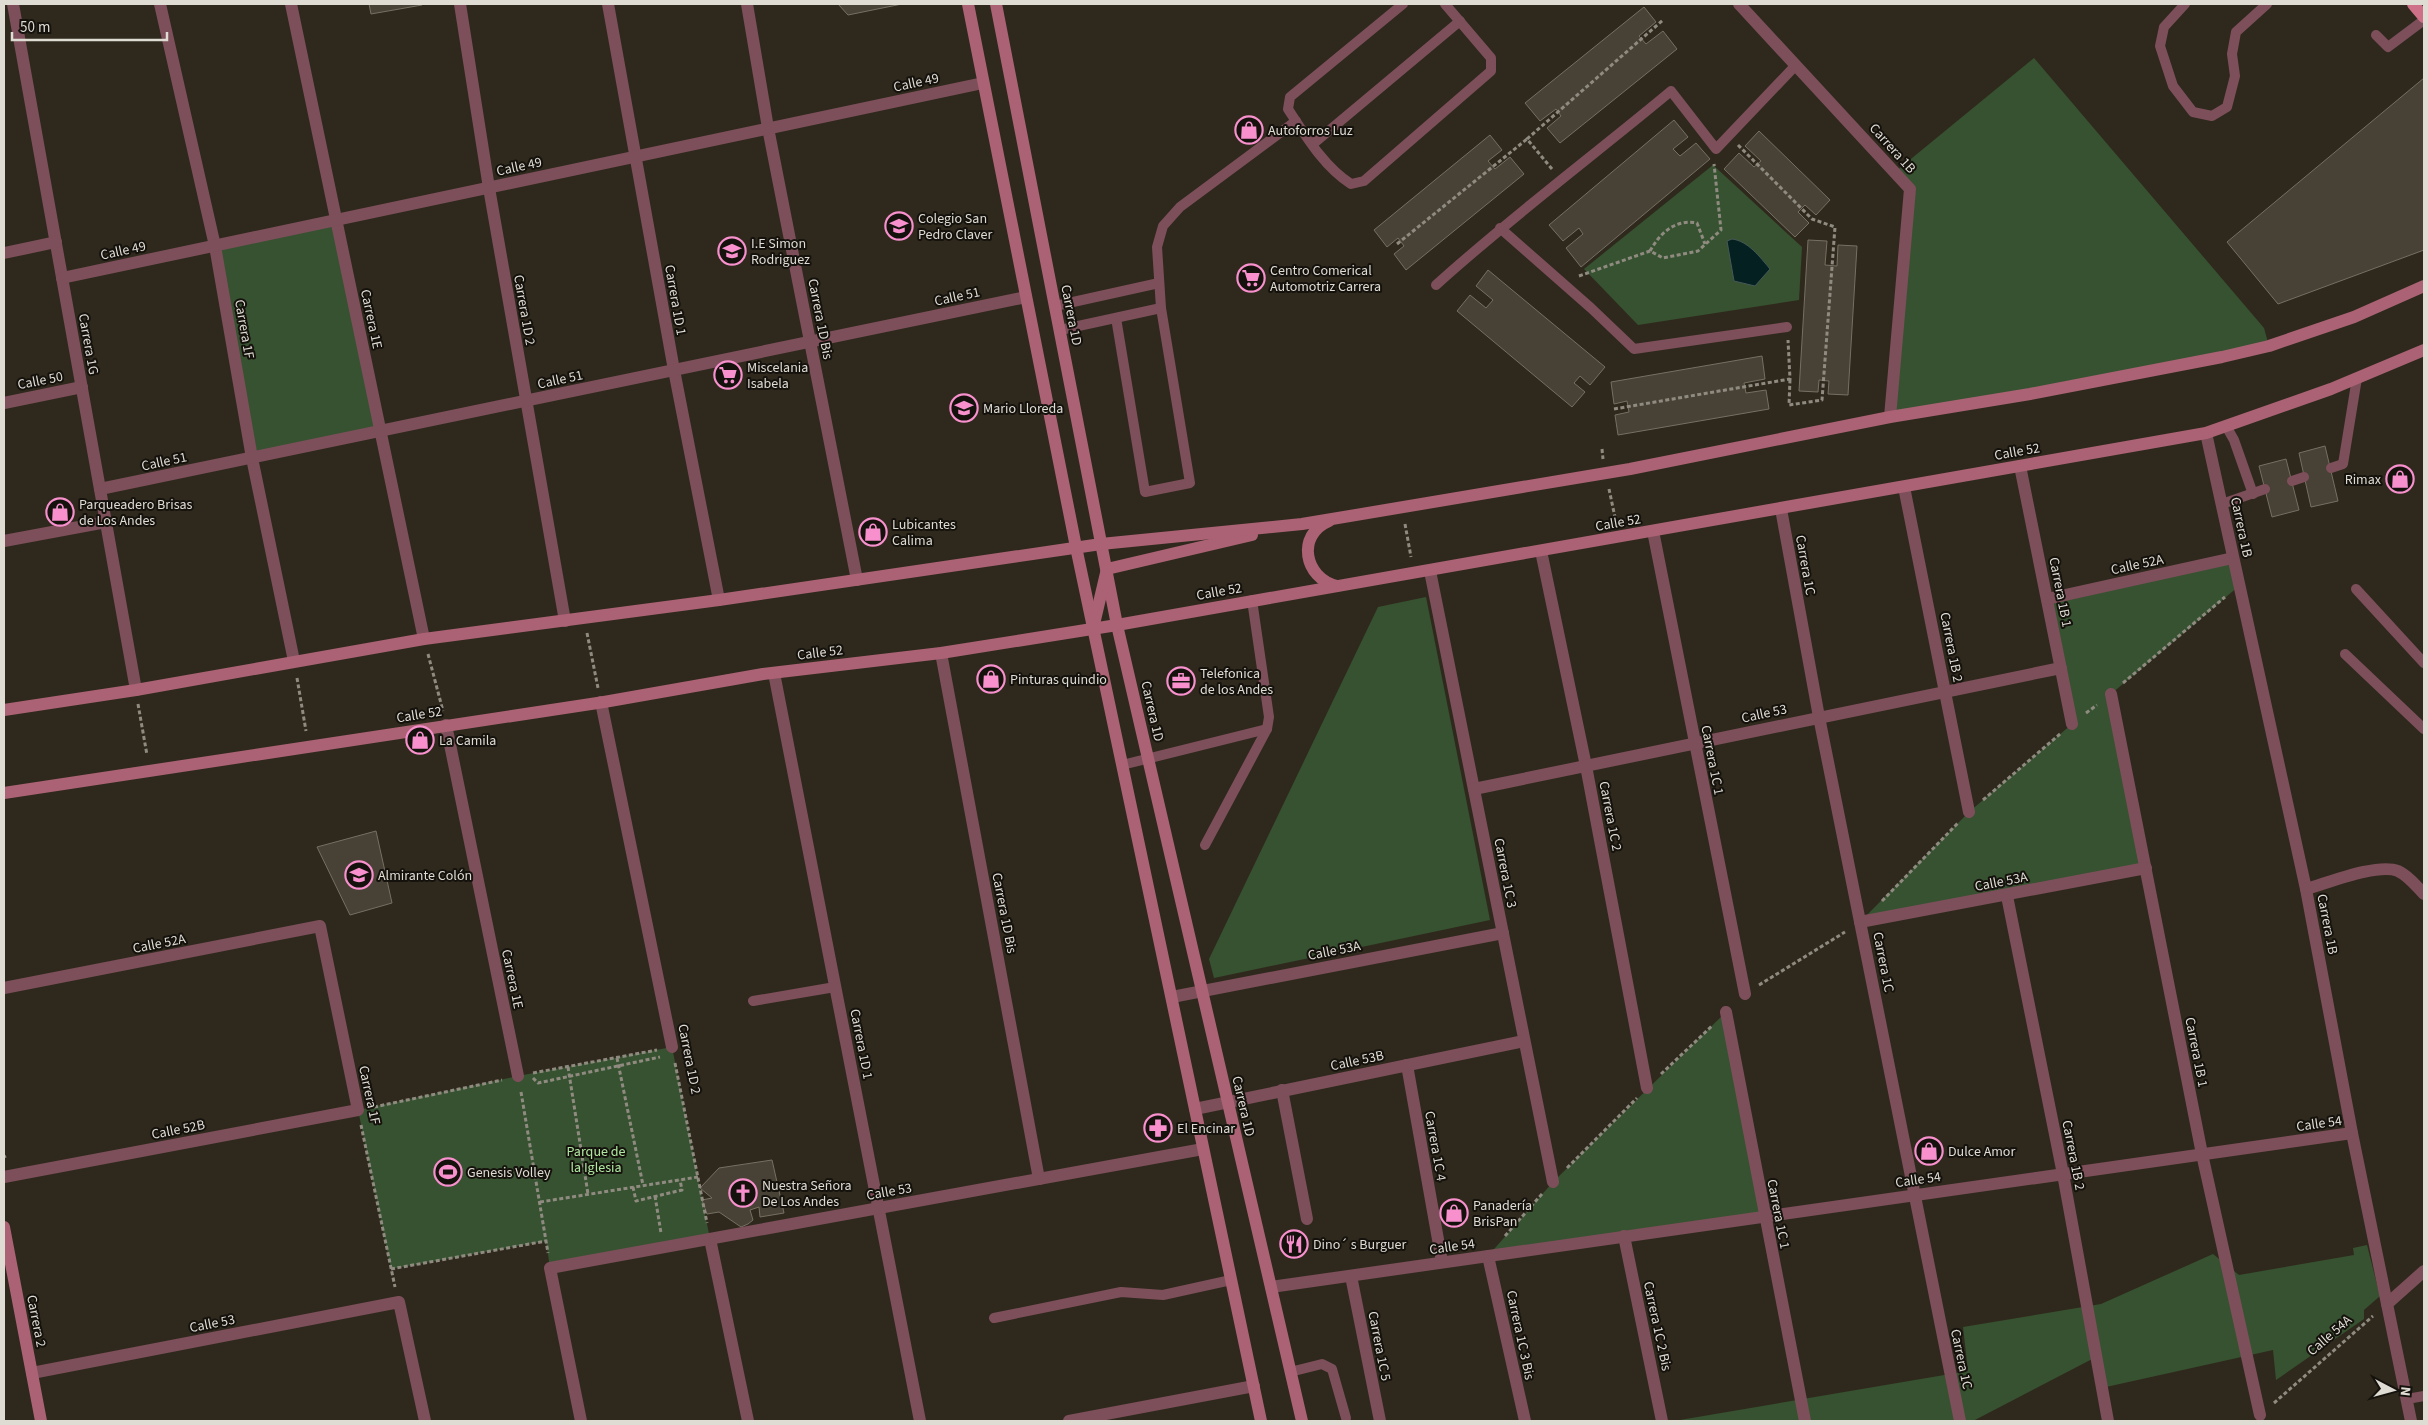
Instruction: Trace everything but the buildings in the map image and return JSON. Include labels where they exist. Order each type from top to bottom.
[{"type":"main road","points":[[968,4],[1076,547],[1261,1421]]},
{"type":"main road","name":"Carrera 1D","points":[[996,4],[1117,625],[1302,1421]]},
{"type":"main road","points":[[2414,4],[2424,18]]},
{"type":"main road","points":[[4,710],[136,690],[424,639],[720,600],[1076,547],[1302,524],[1606,473],[1890,417],[2040,392],[2269,346],[2354,317],[2424,286]]},
{"type":"main road","name":"Calle 52","points":[[4,793],[601,702],[774,673],[941,653],[1117,625],[1252,600],[1349,586],[1430,570],[2206,433],[2357,378],[2424,350]]},
{"type":"main road","points":[[1337,519],[1319,527],[1313,535],[1309,544],[1309,563],[1321,580],[1339,586],[1349,586]]},
{"type":"main road","points":[[1093,628],[1107,569],[1302,524]]},
{"type":"main road","name":"Carrera 2","points":[[4,1227],[41,1421]]},
{"type":"street","name":"Carrera 1G","points":[[13,4],[136,690]]},
{"type":"street","name":"Carrera 1F","points":[[160,4],[215,246],[252,458],[294,661]]},
{"type":"street","name":"Carrera 1E","points":[[291,4],[424,639]]},
{"type":"street","name":"Carrera 1D 2","points":[[460,4],[525,401],[565,621]]},
{"type":"street","name":"Carrera 1D 1","points":[[608,4],[674,370],[720,600]]},
{"type":"street","name":"Carrera 1D Bis","points":[[747,4],[768,128],[857,580]]},
{"type":"street","name":"Carrera 1B","points":[[1739,4],[1910,189],[1890,417]]},
{"type":"street","name":"Calle 49","points":[[62,278],[983,83]]},
{"type":"street","points":[[4,253],[56,242]]},
{"type":"street","name":"Calle 51","points":[[100,489],[1026,297]]},
{"type":"street","name":"Calle 50","points":[[4,403],[82,387]]},
{"type":"street","name":"Carrera 1B","points":[[2206,433],[2306,889],[2352,1133],[2411,1421]]},
{"type":"street","name":"Carrera 1B 1","points":[[2020,466],[2072,724]]},
{"type":"street","name":"Carrera 1B 2","points":[[1904,487],[1969,812]]},
{"type":"street","name":"Carrera 1C","points":[[1781,509],[1819,717],[1913,1195],[1960,1421]]},
{"type":"street","points":[[4,541],[106,522]]},
{"type":"street","name":"Carrera 1C 1","points":[[1653,531],[1745,994]]},
{"type":"street","name":"Carrera 1C 2","points":[[1541,551],[1586,766],[1647,1088]]},
{"type":"street","name":"Calle 52A","points":[[2047,599],[2233,558]]},
{"type":"street","name":"Carrera 1C 3","points":[[1430,570],[1552,1182]]},
{"type":"street","name":"Carrera 1D Bis","points":[[941,653],[1039,1179]]},
{"type":"street","name":"Calle 53","points":[[1474,789],[2061,668]]},
{"type":"street","name":"Carrera 1D 1","points":[[774,673],[920,1421]]},
{"type":"street","name":"Carrera 1B 1","points":[[2111,694],[2202,1154],[2260,1415]]},
{"type":"street","name":"Carrera 1D 2","points":[[601,702],[669,1051]]},
{"type":"street","name":"Carrera 1E","points":[[446,725],[524,1075]]},
{"type":"street","name":"Calle 53A","points":[[1860,922],[2007,896],[2146,868]]},
{"type":"street","points":[[2306,889],[2384,868],[2398,871],[2409,878],[2424,894]]},
{"type":"street","name":"Carrera 1B 2","points":[[2007,896],[2063,1174],[2108,1421]]},
{"type":"street","name":"Carrera 1F","points":[[320,926],[358,1110]]},
{"type":"street","name":"Calle 52A","points":[[4,988],[320,926]]},
{"type":"street","name":"Calle 53A","points":[[1172,997],[1503,933]]},
{"type":"street","name":"Carrera 1C 1","points":[[1726,1012],[1805,1421]]},
{"type":"street","name":"Calle 53B","points":[[1195,1109],[1524,1041]]},
{"type":"street","name":"Carrera 1C 4","points":[[1407,1065],[1442,1262]]},
{"type":"street","points":[[1282,1090],[1307,1219]]},
{"type":"street","name":"Calle 52B","points":[[4,1177],[358,1110]]},
{"type":"street","name":"Calle 54","points":[[1271,1287],[2352,1133]]},
{"type":"street","name":"Calle 53","points":[[581,1421],[550,1268],[1204,1149]]},
{"type":"street","name":"Carrera 1C 2 Bis","points":[[1624,1236],[1662,1421]]},
{"type":"street","points":[[710,1239],[748,1421]]},
{"type":"street","name":"Carrera 1C 3 Bis","points":[[1488,1256],[1525,1421]]},
{"type":"street","points":[[2387,1304],[2424,1271]]},
{"type":"street","name":"Carrera 1C 5","points":[[1351,1276],[1380,1421]]},
{"type":"street","name":"Calle 53","points":[[32,1373],[399,1302],[425,1421]]},
{"type":"street","points":[[1069,1421],[1254,1386]]},
{"type":"lane","points":[[1403,4],[1290,96],[1288,109],[1296,121],[1337,176],[1351,184],[1364,181],[1491,71],[1491,58],[1445,4]]},
{"type":"lane","points":[[2185,4],[2164,27],[2160,46],[2172,86],[2193,112],[2212,116],[2227,107],[2235,76],[2232,54],[2236,32],[2267,4]]},
{"type":"lane","points":[[2376,35],[2388,47],[2424,18]]},
{"type":"lane","points":[[1313,144],[1460,22]]},
{"type":"lane","points":[[1436,285],[1500,228],[1563,180],[1671,91],[1716,149],[1796,65]]},
{"type":"lane","points":[[1116,318],[1145,492],[1190,483],[1161,308],[1157,247],[1163,226],[1180,207],[1296,121]]},
{"type":"lane","points":[[1500,228],[1634,349],[1788,327]]},
{"type":"lane","points":[[1055,306],[1159,283]]},
{"type":"lane","points":[[1060,330],[1161,308]]},
{"type":"lane","points":[[2331,468],[2343,464],[2357,378]]},
{"type":"lane","points":[[2226,426],[2234,440],[2253,494]]},
{"type":"lane","points":[[2292,481],[2304,477]]},
{"type":"lane","points":[[2222,504],[2265,490]]},
{"type":"lane","points":[[2356,589],[2424,663]]},
{"type":"lane","points":[[1206,845],[1268,729],[1269,717],[1252,600]]},
{"type":"lane","points":[[2345,654],[2424,729]]},
{"type":"lane","points":[[1122,765],[1268,729]]},
{"type":"lane","points":[[753,1001],[835,987]]},
{"type":"lane","points":[[994,1318],[1121,1292],[1163,1295],[1231,1280]]},
{"type":"lane","points":[[1290,1372],[1322,1364],[1332,1369],[1346,1418]]},
{"type":"lane","points":[[2407,1399],[2424,1396]]},
{"type":"path","points":[[1397,244],[1527,139],[1663,20]]},
{"type":"path","points":[[1729,136],[1812,220],[1835,227],[1822,400],[1788,405],[1790,379],[1788,327]]},
{"type":"path","points":[[1527,139],[1563,180]]},
{"type":"path","points":[[1650,251],[1663,258],[1698,250],[1721,230],[1713,165],[1716,149]]},
{"type":"path","points":[[1561,282],[1650,251],[1659,236],[1687,222],[1697,223],[1705,244]]},
{"type":"path","points":[[1614,409],[1790,379]]},
{"type":"path","points":[[1602,449],[1619,537]]},
{"type":"path","points":[[1402,507],[1414,573]]},
{"type":"path","points":[[2072,724],[2111,694],[2239,586]]},
{"type":"path","points":[[584,618],[601,702]]},
{"type":"path","points":[[424,639],[446,725]]},
{"type":"path","points":[[294,661],[309,746]]},
{"type":"path","points":[[136,690],[149,770]]},
{"type":"path","points":[[1745,994],[1860,922]]},
{"type":"path","name":"Calle 54","points":[[1488,1256],[1552,1182],[1726,1012]]},
{"type":"path","points":[[524,1075],[538,1083],[619,1065],[669,1051]]},
{"type":"path","name":"Carrera 1D 2","points":[[669,1051],[710,1239]]},
{"type":"path","points":[[617,1058],[643,1185]]},
{"type":"path","points":[[568,1067],[588,1194]]},
{"type":"path","points":[[524,1075],[540,1202],[698,1177]]},
{"type":"path","name":"Carrera 1F","points":[[358,1110],[391,1269],[546,1240],[540,1202]]},
{"type":"path","points":[[633,1187],[636,1201],[682,1190],[680,1180]]},
{"type":"path","points":[[655,1196],[663,1247]]},
{"type":"path","name":"Calle 54A","points":[[2260,1415],[2387,1304]]},
{"type":"green space","points":[[2034,58],[2264,328],[2269,346],[1890,417],[1910,189],[1895,172]]},
{"type":"green space","points":[[1713,165],[1802,247],[1799,300],[1638,325],[1584,269]]},
{"type":"green space","points":[[336,220],[380,430],[252,458],[215,246]]},
{"type":"green space","points":[[2233,558],[2239,586],[2111,694],[2146,868],[1860,922],[1969,812],[2072,724],[2047,599]]},
{"type":"green space","points":[[1426,597],[1490,920],[1214,978],[1209,959],[1378,607]]},
{"type":"green space","points":[[1726,1012],[1763,1216],[1488,1256],[1553,1182]]},
{"type":"green space","name":"Parque de la Iglesia","points":[[672,1047],[710,1239],[550,1268],[546,1241],[391,1269],[358,1110],[518,1076]]},
{"type":"green space","points":[[2367,1245],[2380,1296],[2364,1310],[2364,1319],[2276,1380],[2273,1350],[2106,1387],[2096,1357],[1973,1421],[1674,1421],[1968,1371],[1963,1327],[2101,1304],[2213,1254],[2239,1275],[2354,1255],[2353,1248]]},
{"type":"water","points":[[1732,239],[1748,246],[1770,269],[1755,286],[1734,281],[1727,241]]},
{"type":"place","name":"Autoforros Luz","points":[[1249,130]]},
{"type":"place","name":"Colegio San Pedro Claver","points":[[899,226]]},
{"type":"place","name":"I.E Simon Rodriguez","points":[[732,251]]},
{"type":"place","name":"Centro Comerical Automotriz Carrera","points":[[1251,278]]},
{"type":"place","name":"Miscelania Isabela","points":[[728,375]]},
{"type":"place","name":"Mario Lloreda","points":[[964,408]]},
{"type":"place","name":"Rimax","points":[[2400,479]]},
{"type":"place","name":"Parqueadero Brisas de Los Andes","points":[[60,512]]},
{"type":"place","name":"Lubicantes Calima","points":[[873,532]]},
{"type":"place","name":"Pinturas quindio","points":[[991,679]]},
{"type":"place","name":"Telefonica de los Andes","points":[[1181,681]]},
{"type":"place","name":"La Camila","points":[[420,740]]},
{"type":"place","name":"Almirante Colón","points":[[359,875]]},
{"type":"place","name":"El Encinar","points":[[1158,1128]]},
{"type":"place","name":"Dulce Amor","points":[[1929,1151]]},
{"type":"place","name":"Genesis Volley","points":[[448,1172]]},
{"type":"place","name":"Nuestra Señora De Los Andes","points":[[743,1193]]},
{"type":"place","name":"Panadería BrisPan","points":[[1454,1213]]},
{"type":"place","name":"Dino´ s Burguer","points":[[1294,1244]]}]
